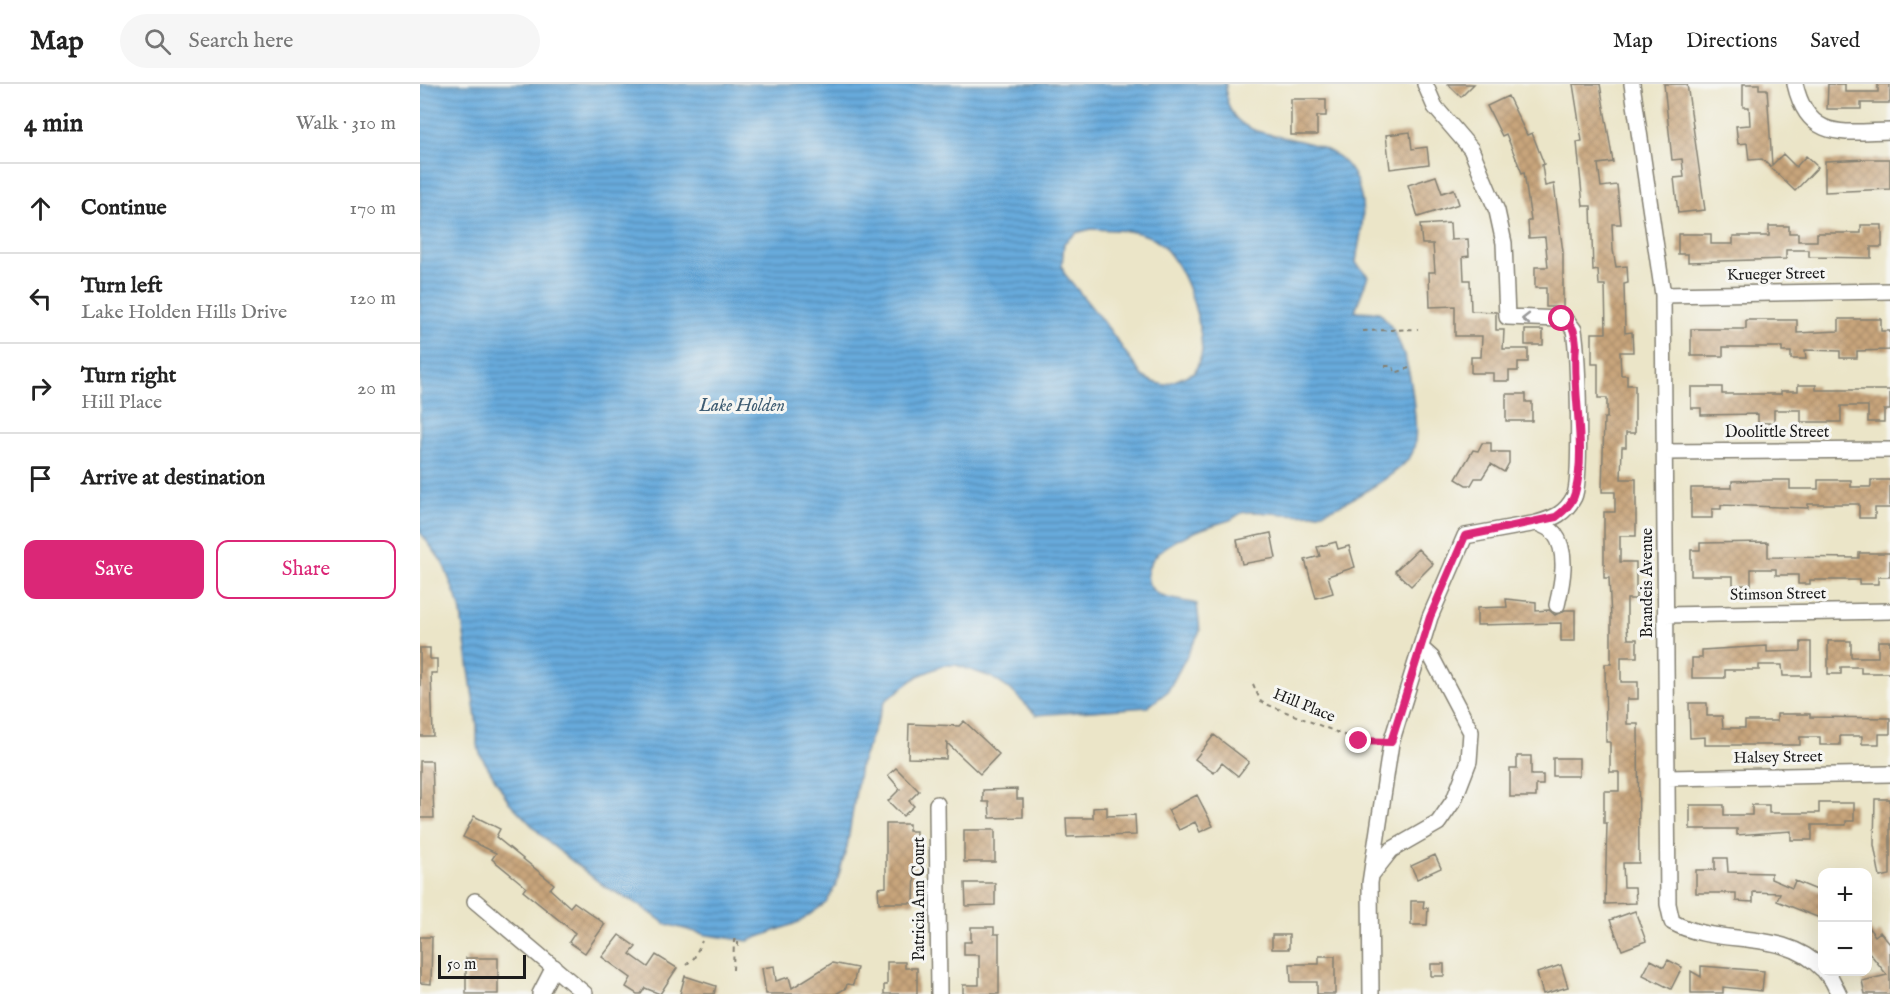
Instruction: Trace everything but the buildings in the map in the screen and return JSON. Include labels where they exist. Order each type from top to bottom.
[{"type":"street","points":[[1371,994],[1372,874],[1391,742],[1430,617],[1465,536],[1537,523],[1556,517],[1565,511],[1575,495],[1578,450],[1574,330],[1568,322],[1562,319],[1510,319],[1505,312],[1504,243],[1497,211],[1471,149],[1435,106],[1425,84]]},
{"type":"street","name":"Brandeis Avenue","points":[[1632,84],[1663,295],[1668,904],[1672,922],[1688,931],[1776,943],[1810,956],[1818,964]]},
{"type":"street","points":[[1795,84],[1801,108],[1820,127],[1840,132],[1890,131]]},
{"type":"street","name":"Krueger Street","points":[[1663,295],[1890,291]]},
{"type":"street","name":"Doolittle Street","points":[[1664,452],[1890,450]]},
{"type":"street","points":[[1537,523],[1554,532],[1562,553],[1562,582],[1557,605]]},
{"type":"street","name":"Stimson Street","points":[[1666,615],[1890,611]]},
{"type":"street","points":[[1372,874],[1391,850],[1438,823],[1454,800],[1469,761],[1471,732],[1432,658],[1421,648]]},
{"type":"street","name":"Halsey Street","points":[[1667,778],[1890,774]]},
{"type":"street","name":"Patricia Ann Court","points":[[938,804],[939,994]]},
{"type":"street","points":[[475,901],[585,994]]},
{"type":"street","points":[[540,994],[554,967]]},
{"type":"street","name":"Brandeis Avenue","points":[[1829,976],[1839,994]]},
{"type":"path","points":[[1363,331],[1418,329]]},
{"type":"path","points":[[1385,366],[1393,366],[1395,373],[1409,368]]},
{"type":"path","name":"Hill Place","points":[[1253,684],[1262,702],[1359,741],[1391,742]]},
{"type":"path","points":[[686,965],[694,958],[702,941]]},
{"type":"path","points":[[733,970],[734,947]]},
{"type":"water","name":"Lake Holden","points":[[420,84],[1226,84],[1230,109],[1242,124],[1261,132],[1308,143],[1330,152],[1348,167],[1360,192],[1363,211],[1356,263],[1368,276],[1355,311],[1379,312],[1386,319],[1402,348],[1412,390],[1416,425],[1413,451],[1404,464],[1384,480],[1347,502],[1326,511],[1297,515],[1242,513],[1176,541],[1153,559],[1148,571],[1149,584],[1152,589],[1163,596],[1197,604],[1200,631],[1168,691],[1148,707],[1036,715],[1012,691],[991,677],[956,665],[944,665],[918,676],[885,701],[860,766],[847,847],[836,885],[826,903],[799,922],[748,941],[707,935],[666,924],[639,905],[604,886],[549,843],[509,802],[481,756],[477,745],[477,726],[460,607],[443,563],[420,532]],"holes":[[[1091,229],[1143,234],[1161,245],[1171,257],[1188,287],[1198,320],[1202,350],[1195,372],[1165,385],[1142,376],[1109,329],[1064,273],[1062,265],[1064,243],[1076,233]]]},
{"type":"route","points":[[1359,741],[1391,742],[1430,617],[1465,536],[1485,530],[1537,523],[1556,517],[1565,511],[1575,495],[1578,476],[1576,345],[1574,330],[1568,322],[1562,319]]}]
